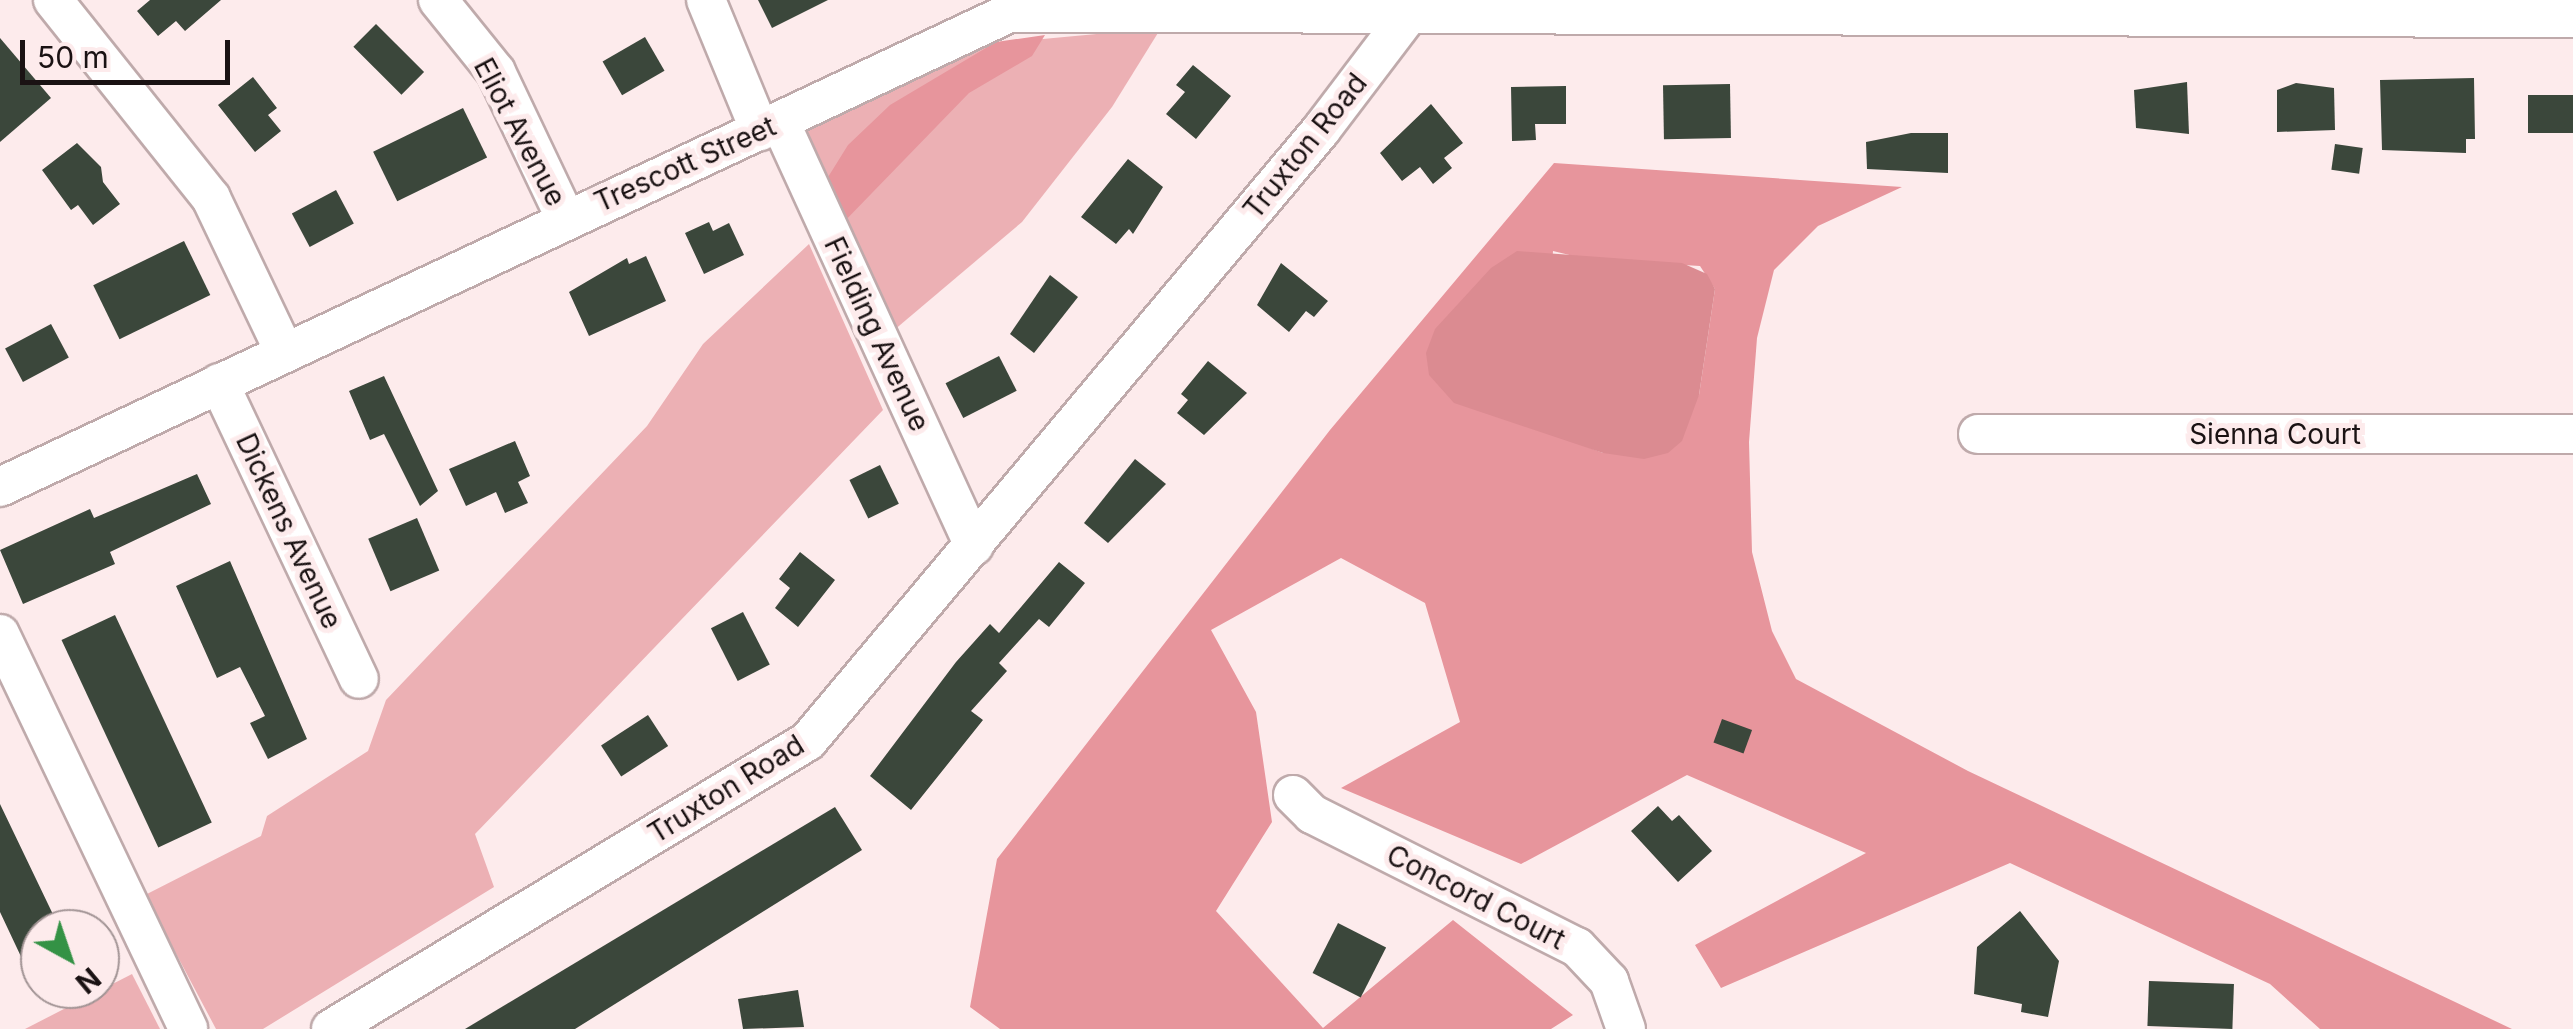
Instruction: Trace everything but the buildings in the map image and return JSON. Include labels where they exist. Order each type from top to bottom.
[{"type":"street","points":[[53,0],[211,198],[284,351]]},
{"type":"street","name":"Eliot Avenue","points":[[438,0],[496,72],[565,218]]},
{"type":"street","name":"Fielding Avenue","points":[[706,0],[974,546]]},
{"type":"street","points":[[1409,14],[1924,6],[2530,9],[2573,18]]},
{"type":"street","name":"Trescott Street","points":[[0,486],[565,218],[770,127],[1008,7],[1310,7],[1409,14]]},
{"type":"street","name":"Truxton Road","points":[[331,1029],[808,741],[1321,130],[1409,14]]},
{"type":"street","name":"Dickens Avenue","points":[[219,383],[359,680]]},
{"type":"street","name":"Sienna Court","points":[[1978,434],[2573,434]]},
{"type":"street","points":[[0,634],[188,1029]]},
{"type":"street","name":"Concord Court","points":[[1293,795],[1312,814],[1578,948],[1609,981],[1626,1029]]},
{"type":"shaded area","points":[[1161,28],[1112,107],[1022,222],[893,331],[794,124],[969,46]]},
{"type":"shaded area","points":[[1045,35],[1032,56],[969,93],[839,227],[820,190],[848,145],[890,105],[996,42]]},
{"type":"shaded area","points":[[1554,163],[1902,187],[1818,226],[1774,270],[1757,338],[1749,442],[1752,552],[1772,631],[1796,679],[1968,771],[2512,1029],[2320,1029],[2270,984],[2010,863],[1721,988],[1695,945],[1866,853],[1687,775],[1521,864],[1341,788],[1460,722],[1425,603],[1341,558],[1211,630],[1256,712],[1272,822],[1216,911],[1323,1028],[1453,920],[1573,1015],[1551,1029],[1000,1029],[970,1007],[997,859],[1330,430]],"holes":[[[1553,251],[1586,259],[1700,266],[1715,289],[1699,395],[1603,453],[1541,429]]]},
{"type":"shaded area","points":[[809,244],[883,410],[475,834],[494,887],[263,1029],[216,1029],[145,895],[261,836],[267,816],[368,751],[386,700],[647,426],[703,344]]},
{"type":"shaded area","points":[[1517,251],[1682,263],[1707,274],[1715,289],[1699,395],[1682,441],[1668,453],[1644,459],[1603,453],[1454,403],[1429,375],[1426,353],[1435,329],[1491,268]]},
{"type":"shaded area","points":[[132,974],[160,1029],[25,1029],[64,1009],[120,1009],[120,980]]}]
